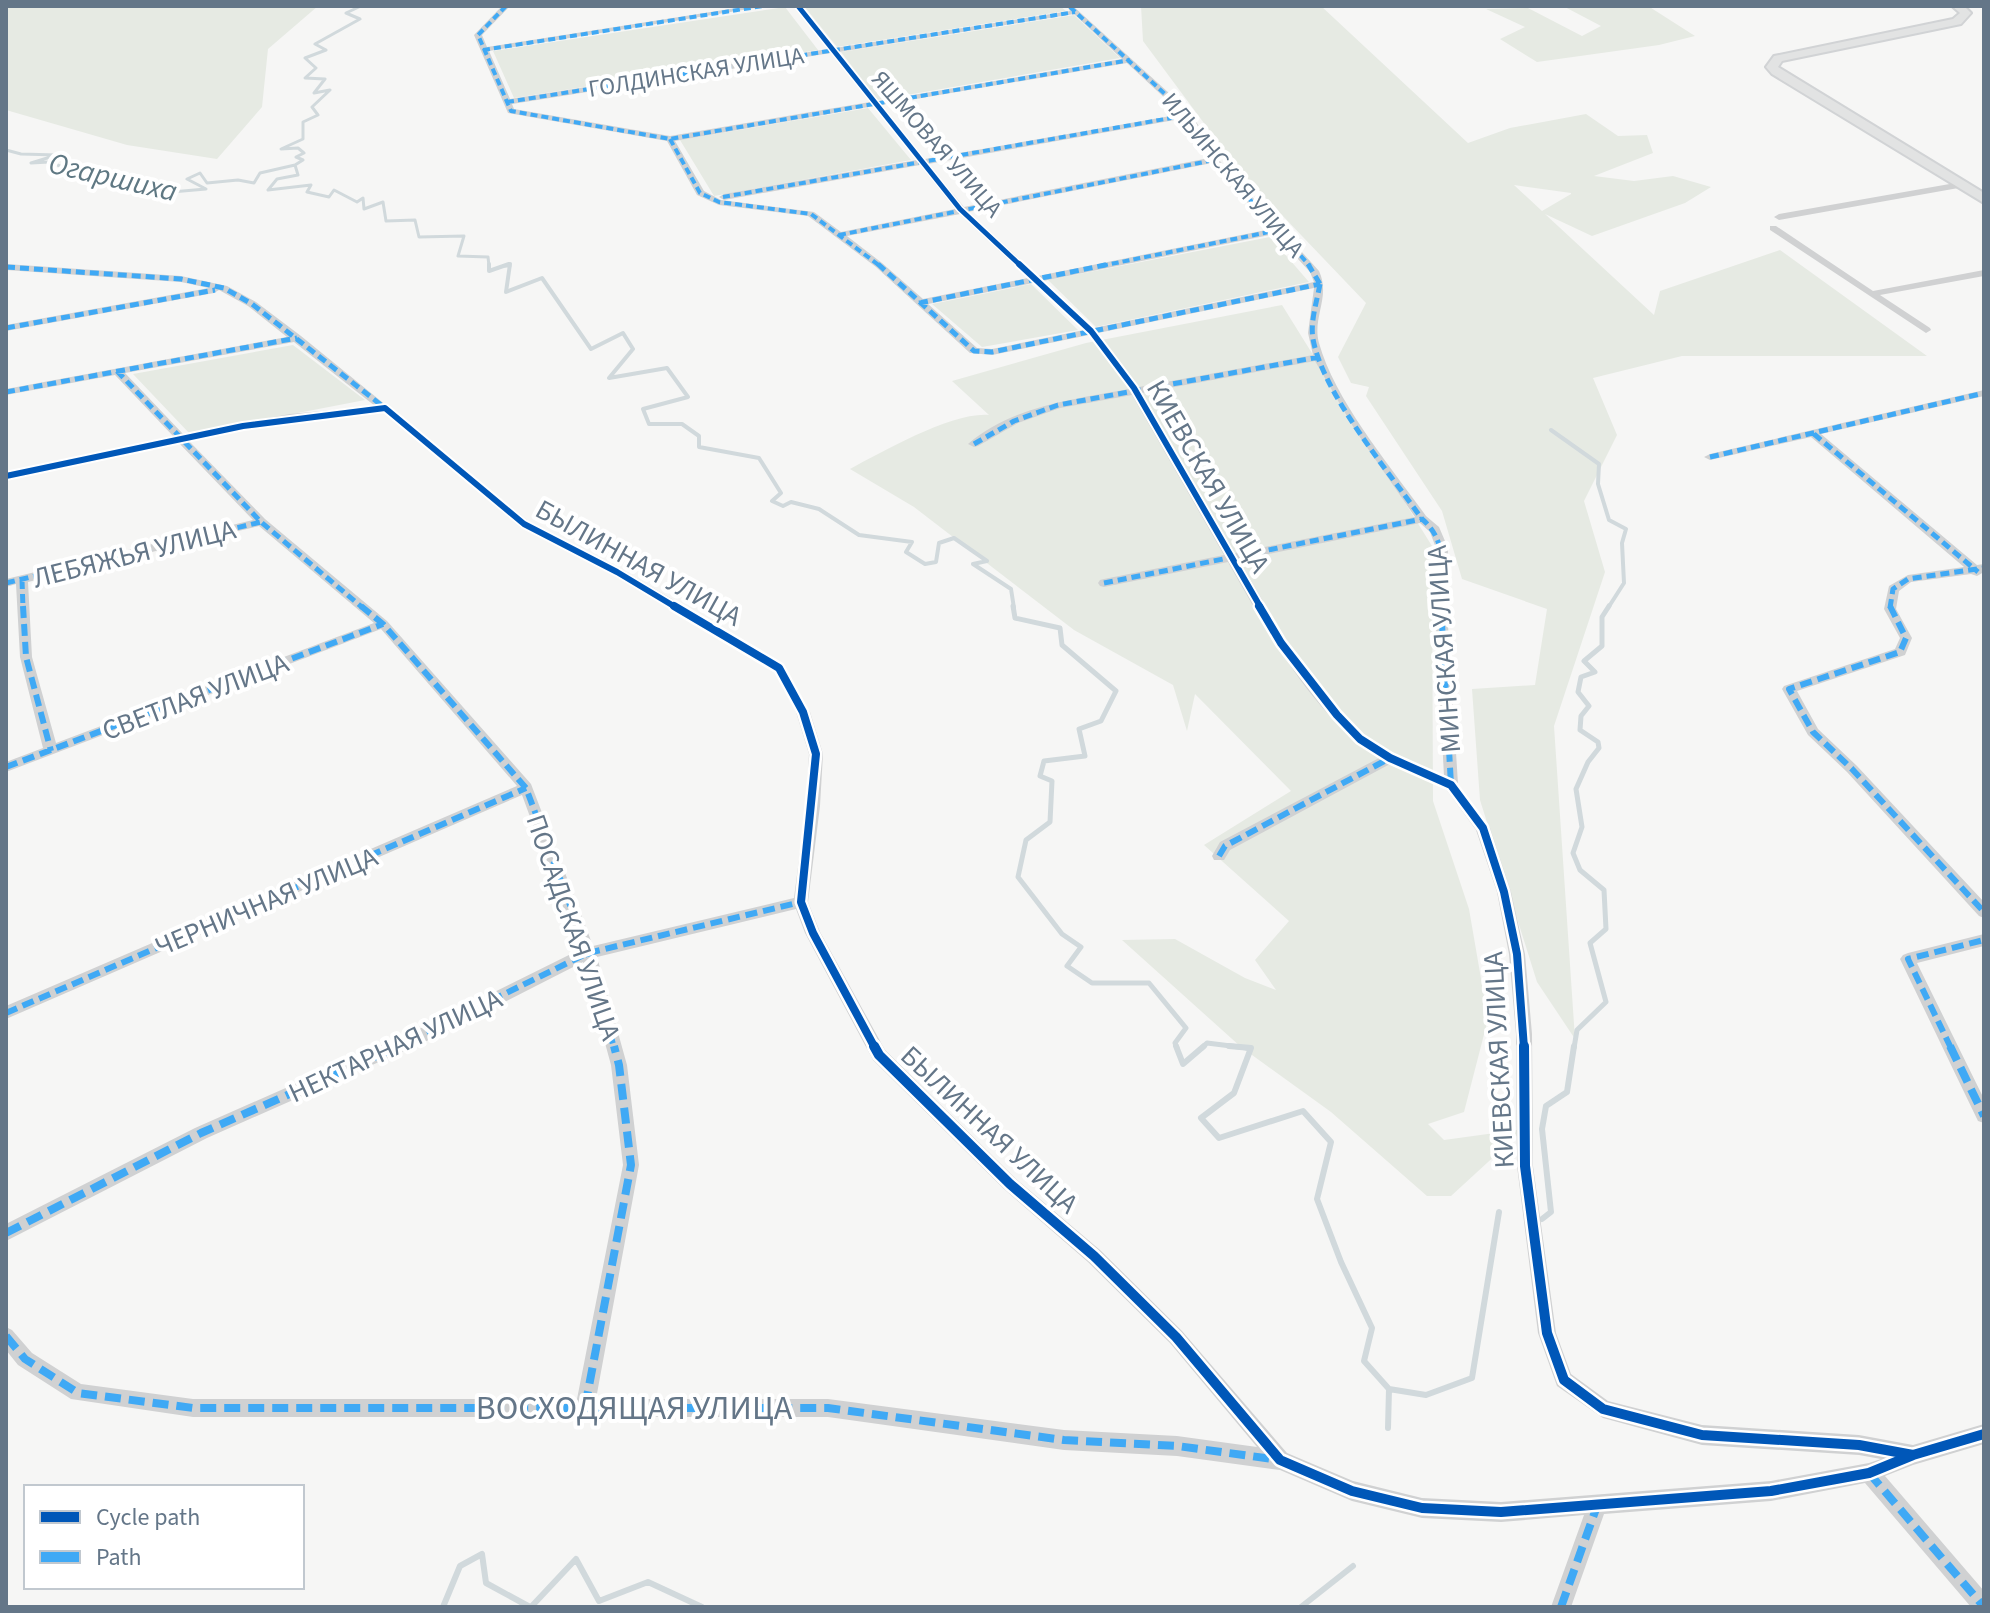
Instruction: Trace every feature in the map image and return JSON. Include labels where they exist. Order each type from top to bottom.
[{"type":"street","points":[[506,6],[478,35],[511,111],[670,139],[1130,60]]},
{"type":"street","points":[[483,50],[763,6]]},
{"type":"street","name":"ЯШМОВАЯ УЛИЦА","points":[[798,6],[960,209],[1091,331]]},
{"type":"street","points":[[1957,6],[1966,13],[1957,22],[1778,58],[1772,67],[1984,199]]},
{"type":"street","name":"ГОЛДИНСКАЯ УЛИЦА","points":[[507,102],[832,51],[1072,9]]},
{"type":"street","name":"ИЛЬИНСКАЯ УЛИЦА","points":[[1072,9],[1188,115],[1214,160],[1279,230],[1314,271],[1320,284]]},
{"type":"street","points":[[710,200],[1188,115]]},
{"type":"street","points":[[670,139],[700,193],[710,200],[811,214],[879,265],[974,351],[992,352],[1320,284],[1313,337],[1319,357],[1134,388],[1058,405],[1014,421],[974,444]]},
{"type":"street","points":[[839,235],[1214,160]]},
{"type":"street","points":[[1779,217],[1961,185]]},
{"type":"street","points":[[1773,228],[1926,330]]},
{"type":"street","points":[[919,303],[1279,230]]},
{"type":"street","name":"БЫЛИННАЯ УЛИЦА","points":[[6,267],[181,279],[224,288],[252,304],[297,338],[524,524],[617,572],[779,668],[803,712],[816,754],[801,902],[813,933],[879,1055],[1010,1184],[1094,1256],[1176,1337],[1280,1460],[1352,1491],[1422,1508],[1501,1512],[1771,1491],[1869,1473],[1913,1455],[1984,1434]]},
{"type":"street","points":[[1871,294],[1984,273]]},
{"type":"street","points":[[6,328],[224,288]]},
{"type":"street","name":"КИЕВСКАЯ УЛИЦА","points":[[1091,331],[1134,388],[1281,643],[1337,715],[1360,739],[1390,758],[1451,785],[1483,828],[1504,892],[1517,954],[1524,1034],[1525,1166],[1547,1333],[1564,1380],[1603,1409],[1702,1435],[1859,1445],[1913,1455]]},
{"type":"street","points":[[6,392],[297,338]]},
{"type":"street","name":"МИНСКАЯ УЛИЦА","points":[[1319,357],[1342,401],[1422,519],[1435,530],[1442,548],[1441,609],[1451,785]]},
{"type":"street","name":"ПОСАДСКАЯ УЛИЦА","points":[[117,371],[261,522],[383,624],[526,788],[588,953],[619,1065],[631,1165],[585,1407]]},
{"type":"street","points":[[1710,457],[1984,393]]},
{"type":"street","points":[[6,476],[325,412],[385,408]]},
{"type":"street","points":[[1814,434],[1981,572]]},
{"type":"street","points":[[1104,583],[1422,519]]},
{"type":"street","name":"ЛЕБЯЖЬЯ УЛИЦА","points":[[6,583],[261,522]]},
{"type":"street","points":[[1981,572],[1908,579],[1893,589],[1890,609],[1906,638],[1900,652],[1789,689],[1813,732],[1852,769],[1984,912]]},
{"type":"street","points":[[22,580],[26,657],[51,751]]},
{"type":"street","name":"СВЕТЛАЯ УЛИЦА","points":[[6,767],[383,624]]},
{"type":"street","points":[[1219,856],[1225,846],[1390,758]]},
{"type":"street","name":"ЧЕРНИЧНАЯ УЛИЦА","points":[[6,1013],[526,788]]},
{"type":"street","name":"НЕКТАРНАЯ УЛИЦА","points":[[6,1233],[201,1133],[434,1030],[588,953],[801,902]]},
{"type":"street","points":[[1984,940],[1908,959],[1984,1116]]},
{"type":"street","name":"ВОСХОДЯЩАЯ УЛИЦА","points":[[6,1336],[25,1359],[78,1393],[193,1408],[828,1408],[1064,1440],[1177,1446],[1280,1460]]},
{"type":"street","points":[[1869,1473],[1984,1607]]},
{"type":"street","points":[[1561,1607],[1597,1506]]},
{"type":"shaded area","points":[[6,6],[318,6],[268,49],[262,107],[217,159],[127,145],[6,110]]},
{"type":"shaded area","points":[[804,6],[1060,6],[1066,11],[837,47]]},
{"type":"shaded area","points":[[1141,6],[1321,6],[1468,143],[1510,128],[1586,114],[1618,136],[1647,135],[1653,153],[1594,176],[1634,181],[1673,176],[1711,187],[1685,203],[1592,236],[1545,214],[1654,315],[1660,291],[1780,250],[1927,356],[1682,356],[1593,378],[1617,435],[1584,501],[1605,572],[1554,726],[1575,1039],[1537,982],[1480,800],[1472,689],[1535,685],[1547,609],[1462,579],[1442,511],[1366,396],[1369,387],[1351,383],[1338,357],[1366,303],[1238,169],[1143,41]],"holes":[[[1514,185],[1571,193],[1542,211]]]},
{"type":"shaded area","points":[[1563,6],[1648,6],[1695,36],[1659,45],[1537,62],[1500,39],[1525,27],[1486,9],[1528,8],[1582,36],[1601,26]]},
{"type":"shaded area","points":[[785,7],[818,50],[514,98],[493,51]]},
{"type":"shaded area","points":[[1074,15],[1120,58],[878,100],[841,52]]},
{"type":"shaded area","points":[[868,108],[911,160],[714,196],[680,140]]},
{"type":"shaded area","points":[[1270,237],[1309,282],[1096,327],[1048,280]]},
{"type":"shaded area","points":[[1031,284],[1078,330],[982,347],[932,304]]},
{"type":"shaded area","points":[[1282,305],[1432,546],[1433,801],[1469,909],[1488,1019],[1464,1112],[1428,1124],[1444,1140],[1524,1129],[1451,1196],[1427,1196],[1331,1112],[1241,1047],[1122,940],[1175,939],[1245,978],[1276,990],[1255,960],[1289,921],[1204,845],[1291,791],[1195,694],[1187,731],[1173,685],[1074,630],[914,507],[850,469],[938,426],[989,415],[952,381],[1086,343]]},
{"type":"shaded area","points":[[293,345],[365,400],[190,434],[133,374]]},
{"type":"waterway","points":[[295,165],[303,160],[296,157],[304,153],[298,148],[281,149],[303,139],[303,122],[318,115],[312,107],[330,90],[314,93],[325,79],[305,78],[316,68],[305,58],[326,50],[315,44],[360,19],[346,13],[361,6]]},
{"type":"waterway","name":"Огаршиха","points":[[6,150],[21,154],[57,155],[31,163],[49,162],[93,178],[109,173],[130,175],[113,180],[160,193],[206,189],[187,179],[200,173],[207,183],[238,180],[254,183],[260,173],[295,165]]},
{"type":"waterway","name":"Огаршиха","points":[[295,165],[298,175],[277,179],[268,190],[311,185],[307,192],[329,197],[334,190],[357,202],[363,198],[364,209],[383,202],[386,221],[415,220],[419,237],[464,236],[458,256],[488,257],[489,266]]},
{"type":"waterway","name":"Огаршиха","points":[[503,266],[509,264]]},
{"type":"waterway","name":"Огаршиха","points":[[489,266],[489,271],[503,266]]},
{"type":"waterway","name":"Огаршиха","points":[[503,266],[510,266]]},
{"type":"waterway","name":"Огаршиха","points":[[510,266],[506,292],[542,278],[591,349],[623,333],[633,349],[609,378],[667,368],[688,397],[643,409],[649,424],[682,424],[699,436],[699,447],[759,458],[781,493],[772,501],[783,506],[791,502],[819,509],[859,535],[912,542],[906,552],[925,564],[936,562],[939,543],[954,538],[987,561],[973,564],[1011,589],[1014,608]]},
{"type":"waterway","points":[[1551,430],[1599,464],[1598,484],[1609,520],[1626,529],[1622,543],[1624,583],[1608,608]]},
{"type":"waterway","name":"Огаршиха","points":[[1013,606],[1015,618],[1060,628],[1062,645],[1116,691],[1101,721],[1079,729],[1085,756],[1044,761],[1040,776],[1052,781],[1050,822],[1026,840],[1018,877],[1062,934],[1081,947],[1067,966],[1092,983],[1149,983],[1186,1028],[1175,1043],[1177,1048]]},
{"type":"waterway","points":[[1574,1048],[1577,1030],[1606,1002],[1590,943],[1606,929],[1604,890],[1580,870],[1573,853],[1582,827],[1576,789],[1588,762],[1599,748],[1598,742],[1580,730],[1581,716],[1589,706],[1578,692],[1581,677],[1595,672],[1584,661],[1602,646],[1602,617],[1609,606]]},
{"type":"waterway","name":"Огаршиха","points":[[1204,1046],[1207,1043],[1236,1047]]},
{"type":"waterway","name":"Огаршиха","points":[[1176,1046],[1183,1064],[1204,1046]]},
{"type":"waterway","name":"Огаршиха","points":[[1229,1046],[1236,1047]]},
{"type":"waterway","points":[[1542,1219],[1551,1212],[1542,1129],[1546,1106],[1567,1092],[1574,1046]]},
{"type":"waterway","name":"Огаршиха","points":[[1236,1047],[1251,1048],[1234,1093],[1201,1118],[1219,1138],[1303,1111],[1331,1142],[1317,1199],[1341,1262],[1372,1328],[1364,1361],[1389,1389]]},
{"type":"waterway","name":"Огаршиха","points":[[1236,1047],[1247,1048]]},
{"type":"waterway","points":[[1389,1389],[1426,1395],[1472,1378],[1499,1212]]},
{"type":"waterway","name":"Огаршиха","points":[[1388,1428],[1389,1389]]},
{"type":"waterway","points":[[443,1607],[460,1566],[482,1554],[486,1583],[530,1607]]},
{"type":"waterway","points":[[531,1607],[576,1559],[599,1601],[648,1582],[702,1607]]},
{"type":"waterway","name":"Огаршиха","points":[[1301,1607],[1353,1566]]},
{"type":"marked path","points":[[506,6],[478,35],[511,111],[670,139],[1130,60]]},
{"type":"marked path","points":[[483,50],[763,6]]},
{"type":"marked path","points":[[1070,7],[1188,115],[1214,160],[1314,271],[1320,284]]},
{"type":"marked path","points":[[507,102],[1075,12]]},
{"type":"marked path","points":[[723,197],[1188,115]]},
{"type":"marked path","points":[[670,139],[700,193],[719,202],[811,214],[879,265],[974,351],[992,352],[1320,284]]},
{"type":"marked path","points":[[839,235],[1214,160]]},
{"type":"marked path","points":[[919,303],[1279,230]]},
{"type":"marked path","points":[[6,267],[181,279],[224,288],[252,304],[385,408]]},
{"type":"marked path","points":[[1320,284],[1313,339],[1329,380],[1422,519],[1435,530],[1442,548],[1441,609],[1451,785]]},
{"type":"marked path","points":[[6,328],[215,290]]},
{"type":"marked path","points":[[6,392],[297,338]]},
{"type":"marked path","points":[[974,444],[1014,421],[1058,405],[1319,357]]},
{"type":"marked path","points":[[117,371],[261,522],[383,624],[526,788],[588,953],[619,1065],[631,1165],[585,1407]]},
{"type":"marked path","points":[[1710,457],[1984,393]]},
{"type":"marked path","points":[[1814,434],[1978,572]]},
{"type":"marked path","points":[[1104,583],[1422,519]]},
{"type":"marked path","points":[[6,583],[261,522]]},
{"type":"marked path","points":[[1984,568],[1908,579],[1893,589],[1890,609],[1906,638],[1900,652],[1789,689],[1813,732],[1852,769],[1984,912]]},
{"type":"marked path","points":[[22,580],[26,657],[51,751]]},
{"type":"marked path","points":[[6,767],[383,624]]},
{"type":"marked path","points":[[1219,856],[1225,846],[1390,758]]},
{"type":"marked path","points":[[6,1013],[526,788]]},
{"type":"marked path","points":[[6,1233],[201,1133],[434,1030],[588,953],[801,902]]},
{"type":"marked path","points":[[1984,940],[1908,959],[1984,1116]]},
{"type":"marked path","points":[[6,1336],[25,1359],[78,1393],[193,1408],[828,1408],[1064,1440],[1177,1446],[1280,1460]]},
{"type":"marked path","points":[[1869,1473],[1984,1607]]},
{"type":"marked path","points":[[1561,1607],[1597,1506]]},
{"type":"cycle path","points":[[798,6],[960,209],[1091,331],[1134,388],[1281,643],[1337,715],[1360,739],[1390,758],[1451,785],[1483,828],[1504,892],[1517,954],[1524,1034],[1525,1166],[1547,1333],[1564,1380],[1603,1409],[1702,1435],[1859,1445],[1913,1455]]},
{"type":"cycle path","points":[[6,476],[243,426],[385,408],[524,524],[617,572],[779,668],[803,712],[816,754],[801,902],[813,933],[879,1055],[1010,1184],[1094,1256],[1176,1337],[1280,1460],[1352,1491],[1422,1508],[1501,1512],[1771,1491],[1869,1473],[1913,1455],[1984,1434]]}]
